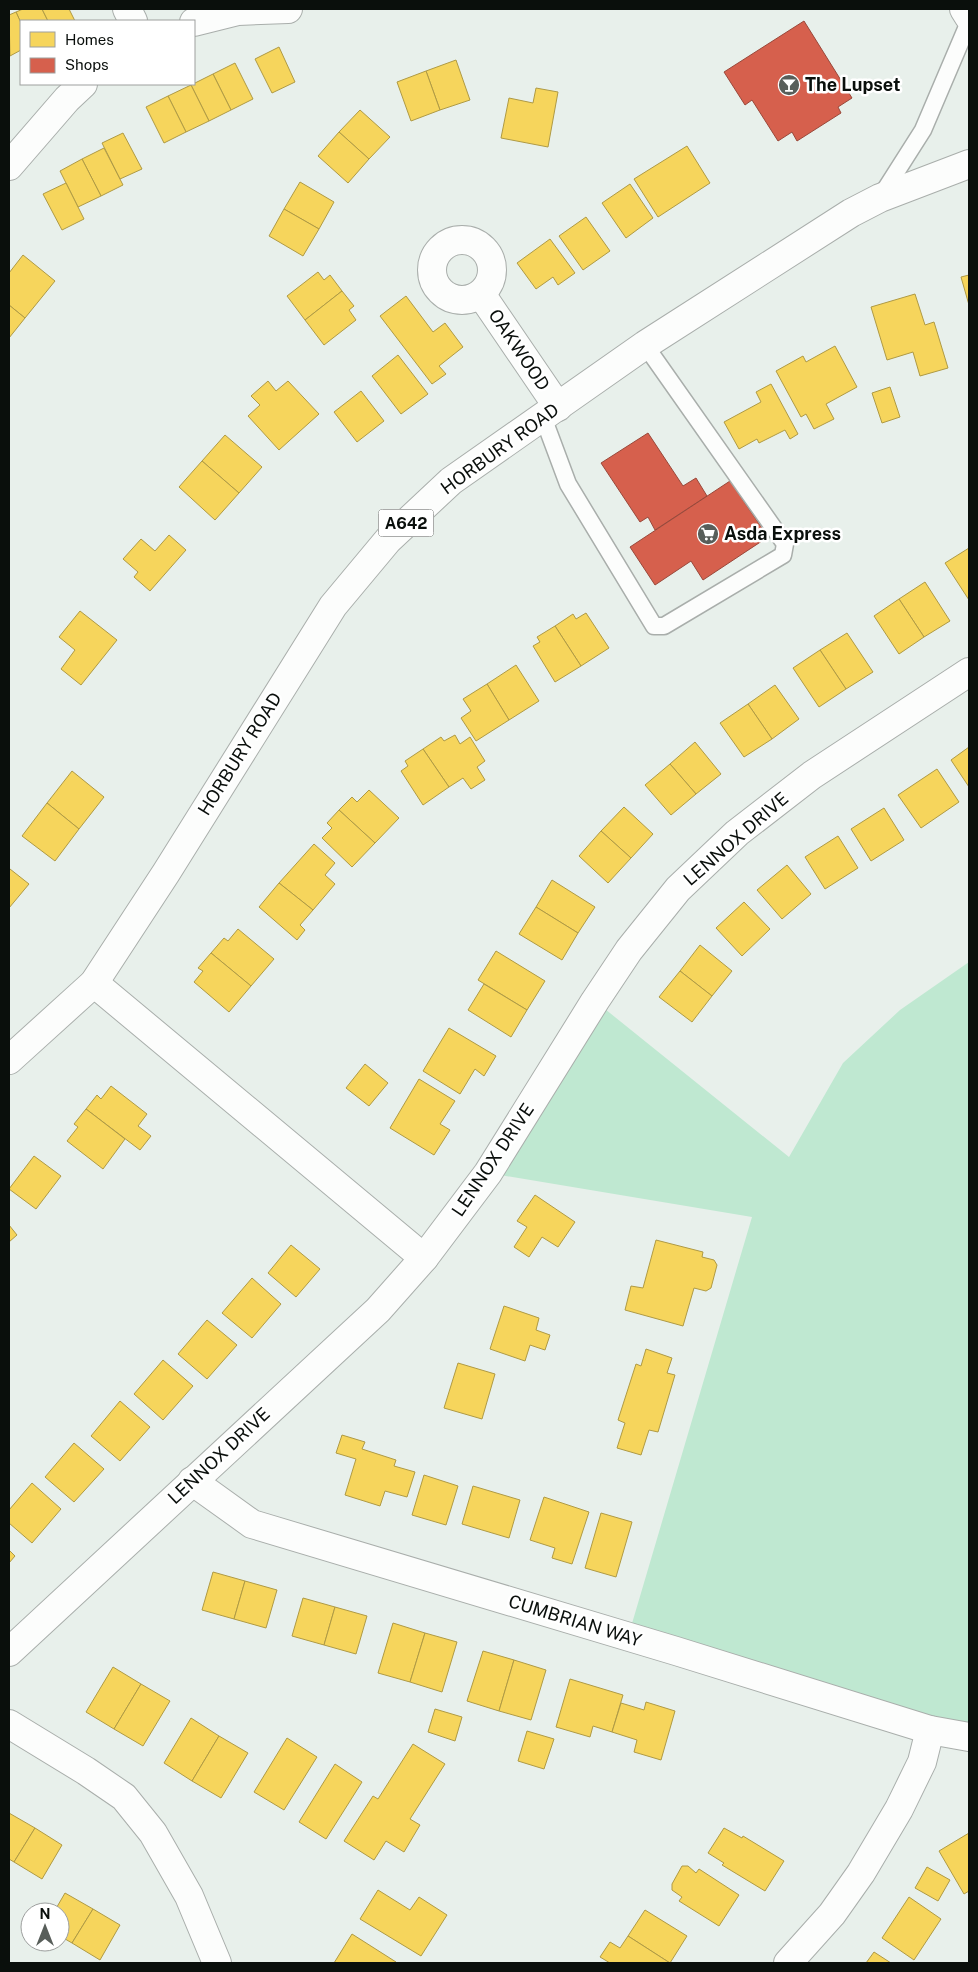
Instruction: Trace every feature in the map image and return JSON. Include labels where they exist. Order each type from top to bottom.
[{"type":"main road","points":[[195,22],[238,12],[288,9]]},
{"type":"main road","points":[[964,9],[969,17]]},
{"type":"main road","points":[[9,166],[67,99],[82,85]]},
{"type":"main road","name":"HORBURY ROAD","points":[[9,1060],[94,983],[166,873],[333,606],[388,540],[451,481],[645,344],[851,213],[880,198],[969,164]]},
{"type":"main road","name":"OAKWOOD","points":[[480,294],[550,412]]},
{"type":"main road","name":"LENNOX DRIVE","points":[[9,1652],[378,1310],[424,1258],[488,1172],[629,950],[678,889],[737,833],[812,775],[969,672]]},
{"type":"main road","points":[[94,983],[424,1258]]},
{"type":"main road","name":"CUMBRIAN WAY","points":[[192,1481],[252,1524],[676,1651],[930,1730],[969,1737]]},
{"type":"main road","points":[[9,1724],[86,1771],[124,1797],[153,1833],[184,1888],[217,1963]]},
{"type":"main road","points":[[788,1963],[832,1914],[861,1872],[898,1809],[922,1762],[930,1730]]},
{"type":"lane","points":[[880,198],[923,130],[969,22]]},
{"type":"lane","points":[[550,412],[568,484],[654,626],[664,626],[783,555],[785,544],[645,344]]},
{"type":"green space","points":[[969,962],[969,1737],[628,1637],[752,1217],[488,1173],[595,1001],[789,1157],[843,1063],[900,1010]]},
{"type":"building: Homes","points":[[23,9],[42,9],[48,20],[20,21],[16,12]]},
{"type":"building: Homes","points":[[42,9],[69,9],[74,20],[48,20]]},
{"type":"building: Homes","points":[[16,12],[20,21],[20,51],[10,56],[9,15]]},
{"type":"building: Homes","points":[[279,47],[295,82],[272,93],[255,59]]},
{"type":"building: Homes","points":[[456,60],[470,100],[440,110],[426,71]]},
{"type":"building: Homes","points":[[235,63],[253,99],[231,110],[213,74]]},
{"type":"building: Homes","points":[[426,71],[440,110],[411,121],[397,82]]},
{"type":"building: Homes","points":[[213,74],[231,110],[209,121],[191,85],[195,85],[195,83]]},
{"type":"building: Homes","points":[[191,85],[209,121],[186,132],[168,96]]},
{"type":"building: Homes","points":[[536,88],[558,92],[548,147],[501,138],[509,98],[533,103]]},
{"type":"building: Homes","points":[[168,96],[186,132],[164,143],[146,107]]},
{"type":"building: Homes","points":[[360,110],[390,137],[369,159],[339,132]]},
{"type":"building: Homes","points":[[339,132],[369,159],[348,183],[318,156]]},
{"type":"building: Homes","points":[[123,133],[142,169],[120,179],[102,143]]},
{"type":"building: Homes","points":[[687,146],[710,183],[658,217],[634,179]]},
{"type":"building: Homes","points":[[104,148],[123,185],[101,196],[82,159]]},
{"type":"building: Homes","points":[[82,159],[101,196],[78,207],[60,171]]},
{"type":"building: Homes","points":[[300,182],[334,202],[319,229],[284,209]]},
{"type":"building: Homes","points":[[66,183],[84,219],[62,230],[43,194]]},
{"type":"building: Homes","points":[[630,184],[653,218],[626,238],[602,203]]},
{"type":"building: Homes","points":[[284,209],[319,229],[303,256],[269,236]]},
{"type":"building: Homes","points":[[586,217],[610,251],[583,270],[559,236]]},
{"type":"building: Homes","points":[[550,239],[575,273],[558,285],[553,277],[536,289],[517,263]]},
{"type":"building: Homes","points":[[23,255],[55,281],[25,318],[9,305],[9,273]]},
{"type":"building: Homes","points":[[318,272],[324,280],[330,275],[342,291],[305,320],[287,296]]},
{"type":"building: Homes","points":[[969,275],[969,305],[961,277]]},
{"type":"building: Homes","points":[[342,291],[354,306],[349,310],[356,320],[324,345],[305,320]]},
{"type":"building: Homes","points":[[915,294],[925,325],[934,322],[948,368],[920,376],[913,352],[887,360],[871,307]]},
{"type":"building: Homes","points":[[406,296],[433,332],[445,323],[463,347],[439,366],[446,374],[432,384],[380,316]]},
{"type":"building: Homes","points":[[9,305],[25,318],[9,338]]},
{"type":"building: Homes","points":[[835,346],[857,387],[826,404],[834,419],[814,429],[806,414],[801,417],[776,371],[803,356],[806,362]]},
{"type":"building: Homes","points":[[398,355],[428,394],[401,414],[372,376]]},
{"type":"building: Homes","points":[[268,381],[276,391],[288,381],[319,414],[279,450],[248,416],[260,405],[251,396]]},
{"type":"building: Homes","points":[[771,384],[798,434],[790,439],[785,430],[759,443],[757,439],[739,449],[724,422],[761,402],[756,392]]},
{"type":"building: Homes","points":[[890,387],[900,417],[882,423],[872,393]]},
{"type":"building: Homes","points":[[361,391],[384,421],[357,442],[334,412]]},
{"type":"building: Homes","points":[[225,435],[262,467],[239,493],[202,461]]},
{"type":"building: Homes","points":[[202,461],[239,493],[215,520],[179,487]]},
{"type":"building: Homes","points":[[169,535],[186,550],[150,591],[134,577],[138,572],[123,559],[141,539],[155,551]]},
{"type":"building: Homes","points":[[969,548],[969,600],[945,563]]},
{"type":"building: Homes","points":[[925,582],[950,621],[924,637],[899,599]]},
{"type":"building: Homes","points":[[899,599],[924,637],[899,654],[874,616]]},
{"type":"building: Homes","points":[[80,611],[117,640],[81,685],[61,669],[75,650],[59,637]]},
{"type":"building: Homes","points":[[586,613],[609,648],[581,666],[555,626],[573,614],[576,619]]},
{"type":"building: Homes","points":[[555,626],[581,666],[555,682],[533,646],[540,642],[537,637]]},
{"type":"building: Homes","points":[[847,633],[873,672],[846,689],[820,650]]},
{"type":"building: Homes","points":[[820,650],[846,689],[819,707],[793,668]]},
{"type":"building: Homes","points":[[516,665],[539,701],[509,720],[487,684]]},
{"type":"building: Homes","points":[[487,684],[509,720],[476,741],[461,718],[471,711],[463,699]]},
{"type":"building: Homes","points":[[775,685],[799,719],[772,739],[748,704]]},
{"type":"building: Homes","points":[[748,704],[772,739],[744,757],[720,723]]},
{"type":"building: Homes","points":[[455,735],[460,744],[470,737],[485,761],[477,767],[485,780],[471,789],[463,778],[449,787],[423,749],[441,737],[444,741]]},
{"type":"building: Homes","points":[[695,742],[721,774],[696,794],[670,764]]},
{"type":"building: Homes","points":[[969,747],[969,787],[951,760]]},
{"type":"building: Homes","points":[[423,749],[449,787],[423,805],[401,771],[408,766],[405,761]]},
{"type":"building: Homes","points":[[670,764],[696,794],[671,815],[645,785]]},
{"type":"building: Homes","points":[[937,769],[959,802],[921,828],[898,795]]},
{"type":"building: Homes","points":[[72,771],[104,797],[79,829],[47,803]]},
{"type":"building: Homes","points":[[369,790],[399,818],[375,843],[339,810],[352,797],[357,802]]},
{"type":"building: Homes","points":[[47,803],[79,829],[55,861],[22,836]]},
{"type":"building: Homes","points":[[624,807],[653,834],[631,858],[601,831]]},
{"type":"building: Homes","points":[[884,808],[904,840],[871,861],[851,829]]},
{"type":"building: Homes","points":[[339,810],[375,843],[352,867],[322,838],[332,828],[327,823]]},
{"type":"building: Homes","points":[[601,831],[631,858],[608,883],[579,856]]},
{"type":"building: Homes","points":[[838,836],[858,868],[825,889],[805,857]]},
{"type":"building: Homes","points":[[314,844],[335,863],[325,875],[335,884],[313,910],[279,883]]},
{"type":"building: Homes","points":[[787,865],[811,894],[782,919],[757,890]]},
{"type":"building: Homes","points":[[9,870],[29,884],[9,908]]},
{"type":"building: Homes","points":[[552,880],[595,907],[578,933],[536,907]]},
{"type":"building: Homes","points":[[279,883],[313,910],[300,925],[305,930],[297,940],[259,907]]},
{"type":"building: Homes","points":[[744,902],[770,929],[742,956],[716,928]]},
{"type":"building: Homes","points":[[536,907],[578,933],[562,960],[519,934]]},
{"type":"building: Homes","points":[[238,929],[274,959],[251,986],[211,953],[224,938],[228,941]]},
{"type":"building: Homes","points":[[700,945],[732,971],[712,996],[680,971]]},
{"type":"building: Homes","points":[[496,951],[545,981],[527,1010],[478,980]]},
{"type":"building: Homes","points":[[211,953],[251,986],[229,1012],[194,982],[203,971],[198,968]]},
{"type":"building: Homes","points":[[680,971],[712,996],[692,1022],[659,997]]},
{"type":"building: Homes","points":[[484,984],[527,1010],[511,1037],[468,1010]]},
{"type":"building: Homes","points":[[449,1028],[496,1056],[484,1076],[475,1069],[460,1094],[423,1071]]},
{"type":"building: Homes","points":[[365,1064],[388,1083],[369,1106],[346,1088]]},
{"type":"building: Homes","points":[[419,1079],[455,1101],[440,1124],[450,1130],[434,1155],[390,1128]]},
{"type":"building: Homes","points":[[111,1086],[147,1114],[138,1126],[151,1136],[140,1150],[86,1109],[97,1095],[101,1099]]},
{"type":"building: Homes","points":[[86,1109],[125,1139],[103,1169],[67,1141],[78,1127],[74,1124]]},
{"type":"building: Homes","points":[[34,1156],[61,1176],[36,1209],[9,1189]]},
{"type":"building: Homes","points":[[535,1195],[575,1222],[558,1247],[542,1237],[529,1257],[514,1247],[527,1227],[517,1221]]},
{"type":"building: Homes","points":[[9,1225],[17,1235],[9,1242]]},
{"type":"building: Homes","points":[[656,1240],[703,1252],[702,1257],[714,1260],[717,1265],[711,1288],[706,1291],[694,1288],[683,1326],[625,1310],[631,1286],[643,1288]]},
{"type":"building: Homes","points":[[291,1245],[320,1269],[296,1297],[268,1273]]},
{"type":"building: Homes","points":[[252,1278],[281,1304],[252,1338],[222,1313]]},
{"type":"building: Homes","points":[[504,1306],[539,1318],[536,1330],[550,1335],[545,1350],[530,1345],[525,1361],[490,1349]]},
{"type":"building: Homes","points":[[207,1320],[237,1345],[207,1379],[178,1354]]},
{"type":"building: Homes","points":[[646,1349],[672,1358],[667,1373],[675,1375],[658,1432],[649,1430],[641,1455],[617,1448],[625,1423],[618,1420],[636,1364],[641,1366]]},
{"type":"building: Homes","points":[[163,1360],[193,1386],[163,1420],[134,1394]]},
{"type":"building: Homes","points":[[458,1363],[495,1374],[482,1419],[444,1408]]},
{"type":"building: Homes","points":[[120,1401],[150,1427],[120,1461],[91,1436]]},
{"type":"building: Homes","points":[[342,1435],[365,1442],[362,1449],[396,1460],[394,1466],[415,1472],[407,1497],[385,1491],[380,1506],[345,1495],[356,1459],[336,1453]]},
{"type":"building: Homes","points":[[74,1443],[104,1469],[74,1502],[45,1477]]},
{"type":"building: Homes","points":[[424,1475],[458,1486],[446,1525],[412,1515]]},
{"type":"building: Homes","points":[[32,1483],[61,1509],[32,1543],[9,1523],[9,1510]]},
{"type":"building: Homes","points":[[473,1486],[520,1500],[509,1538],[462,1524]]},
{"type":"building: Homes","points":[[544,1497],[589,1512],[572,1564],[552,1558],[555,1548],[530,1540]]},
{"type":"building: Homes","points":[[601,1513],[632,1522],[616,1577],[585,1568]]},
{"type":"building: Homes","points":[[9,1550],[15,1556],[9,1563]]},
{"type":"building: Homes","points":[[213,1572],[245,1581],[234,1619],[202,1610]]},
{"type":"building: Homes","points":[[245,1581],[277,1590],[266,1628],[234,1619]]},
{"type":"building: Homes","points":[[303,1598],[335,1607],[324,1645],[292,1636]]},
{"type":"building: Homes","points":[[335,1607],[367,1616],[356,1654],[324,1645]]},
{"type":"building: Homes","points":[[393,1623],[425,1633],[410,1682],[378,1673]]},
{"type":"building: Homes","points":[[425,1633],[457,1642],[442,1692],[410,1682]]},
{"type":"building: Homes","points":[[483,1651],[514,1660],[499,1711],[467,1701]]},
{"type":"building: Homes","points":[[514,1660],[546,1670],[531,1720],[499,1711]]},
{"type":"building: Homes","points":[[113,1667],[141,1684],[114,1729],[86,1712]]},
{"type":"building: Homes","points":[[570,1679],[623,1695],[612,1732],[593,1726],[590,1737],[556,1727]]},
{"type":"building: Homes","points":[[141,1684],[170,1701],[143,1746],[114,1729]]},
{"type":"building: Homes","points":[[646,1702],[675,1711],[661,1760],[634,1752],[637,1740],[612,1732],[621,1703],[644,1710]]},
{"type":"building: Homes","points":[[435,1709],[462,1717],[455,1741],[428,1732]]},
{"type":"building: Homes","points":[[191,1718],[219,1736],[192,1781],[164,1763]]},
{"type":"building: Homes","points":[[527,1731],[554,1739],[544,1769],[518,1761]]},
{"type":"building: Homes","points":[[219,1736],[248,1753],[221,1798],[192,1781]]},
{"type":"building: Homes","points":[[287,1738],[317,1757],[284,1810],[254,1792]]},
{"type":"building: Homes","points":[[413,1744],[445,1764],[410,1819],[420,1825],[404,1852],[386,1841],[374,1860],[344,1841],[373,1796],[378,1799]]},
{"type":"building: Homes","points":[[335,1764],[362,1782],[326,1839],[299,1822]]},
{"type":"building: Homes","points":[[9,1813],[35,1828],[14,1862],[9,1859]]},
{"type":"building: Homes","points":[[35,1828],[62,1845],[42,1879],[14,1862]]},
{"type":"building: Homes","points":[[724,1828],[742,1838],[743,1836],[784,1861],[765,1891],[722,1865],[724,1863],[708,1853]]},
{"type":"building: Homes","points":[[969,1833],[969,1891],[964,1894],[939,1851]]},
{"type":"building: Homes","points":[[682,1866],[688,1866],[696,1873],[699,1869],[739,1895],[719,1926],[679,1901],[682,1897],[672,1890],[672,1884]]},
{"type":"building: Homes","points":[[927,1867],[950,1880],[938,1901],[915,1888]]},
{"type":"building: Homes","points":[[378,1890],[410,1910],[419,1897],[447,1915],[421,1956],[360,1919]]},
{"type":"building: Homes","points":[[65,1893],[93,1909],[72,1943],[70,1942],[70,1902],[60,1902]]},
{"type":"building: Homes","points":[[909,1897],[941,1919],[914,1960],[882,1938]]},
{"type":"building: Homes","points":[[93,1909],[120,1925],[100,1960],[72,1943]]},
{"type":"building: Homes","points":[[645,1910],[687,1936],[670,1963],[628,1936]]},
{"type":"building: Homes","points":[[352,1934],[396,1962],[334,1963]]},
{"type":"building: Homes","points":[[628,1936],[670,1963],[610,1963],[600,1957],[610,1942],[620,1948]]},
{"type":"building: Homes","points":[[874,1952],[891,1963],[866,1963]]},
{"type":"building: Shops","name":"The Lupset","points":[[804,21],[852,98],[838,107],[841,113],[797,141],[792,132],[778,141],[752,100],[745,105],[724,72]]},
{"type":"building: Shops","name":"Asda Express","points":[[648,433],[683,486],[696,478],[707,496],[655,530],[648,517],[640,522],[601,463]]},
{"type":"building: Shops","name":"Asda Express","points":[[730,481],[768,537],[703,580],[691,561],[655,585],[630,547]]},
{"type":"place","name":"The Lupset","points":[[789,85]]},
{"type":"place","name":"Asda Express","points":[[708,534]]}]
